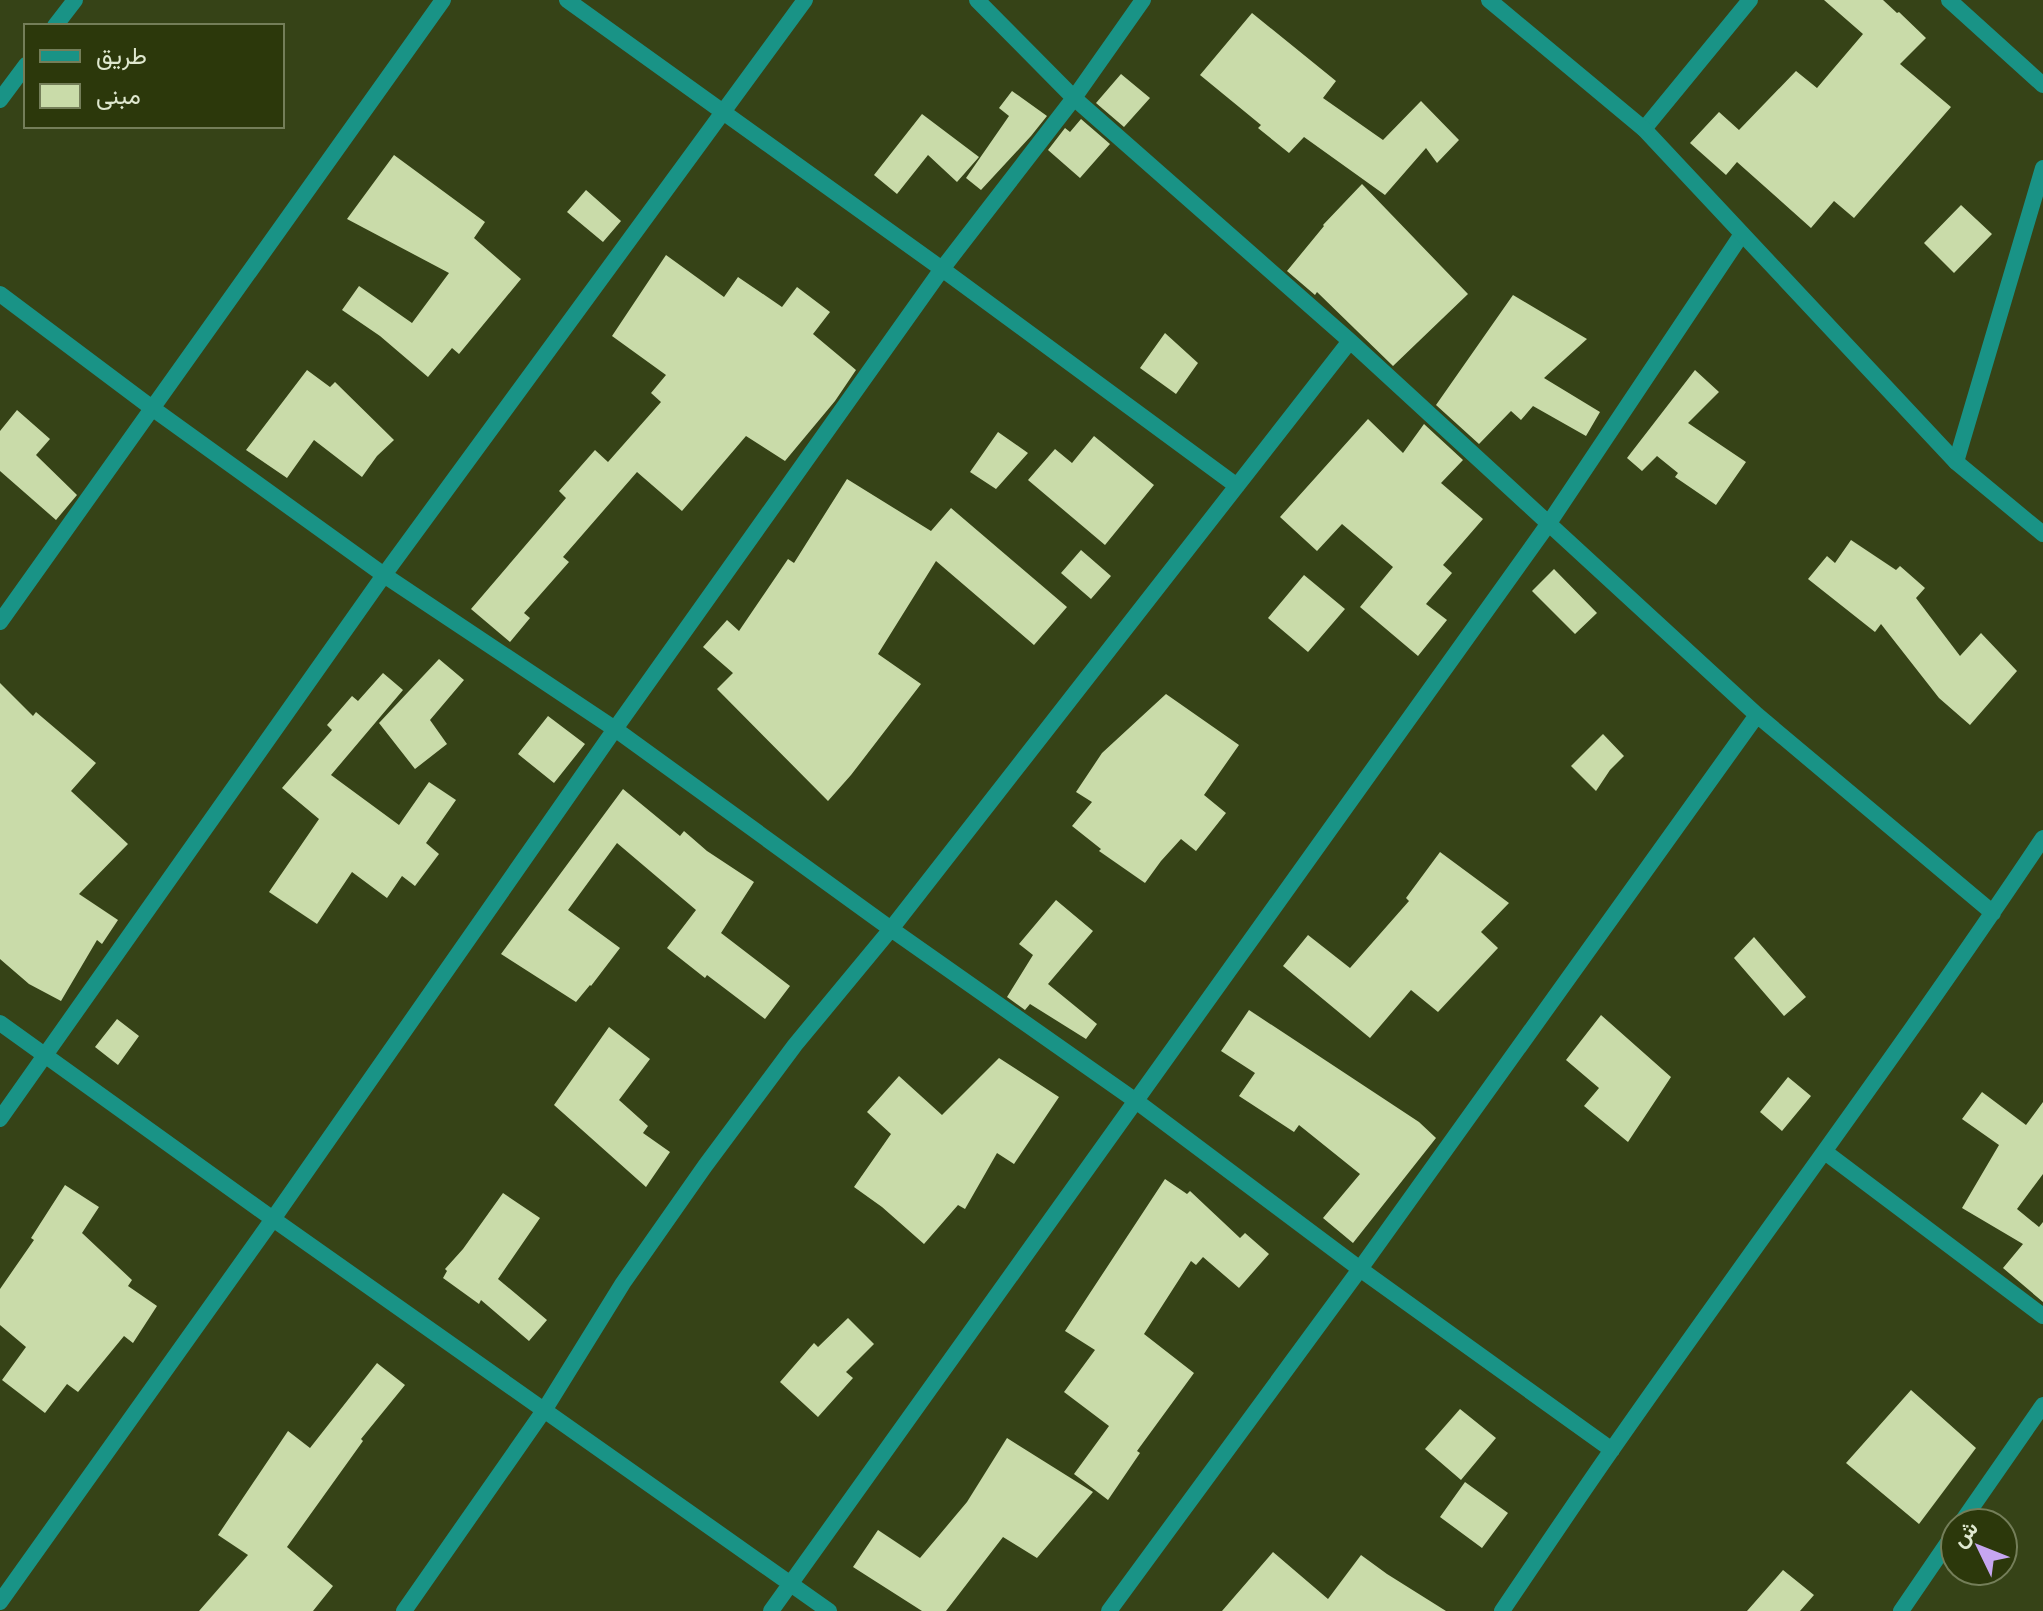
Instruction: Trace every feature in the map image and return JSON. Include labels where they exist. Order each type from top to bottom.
[{"type":"street","points":[[57,24],[75,0]]},
{"type":"street","points":[[0,622],[443,0]]},
{"type":"street","points":[[567,0],[942,269],[1237,486]]},
{"type":"street","points":[[0,1119],[384,575],[805,0]]},
{"type":"street","points":[[977,0],[1074,98],[1350,341],[1757,715],[1993,913]]},
{"type":"street","points":[[0,1602],[942,269],[1074,98],[1143,0]]},
{"type":"street","points":[[1489,0],[1644,129],[1956,462],[2043,534]]},
{"type":"street","points":[[1644,129],[1750,0]]},
{"type":"street","points":[[1949,0],[2043,85]]},
{"type":"street","points":[[0,100],[24,68]]},
{"type":"street","points":[[1956,462],[2043,168]]},
{"type":"street","points":[[771,1611],[1549,523],[1742,234]]},
{"type":"street","points":[[0,294],[384,575],[615,729],[1136,1101],[1360,1269],[1612,1450]]},
{"type":"street","points":[[404,1611],[545,1409],[623,1283],[795,1045],[891,929],[1350,341]]},
{"type":"street","points":[[1109,1611],[1360,1269],[1757,715]]},
{"type":"street","points":[[1502,1611],[2043,838]]},
{"type":"street","points":[[0,1023],[829,1611]]},
{"type":"street","points":[[1825,1152],[2043,1316]]},
{"type":"street","points":[[1972,1507],[2043,1405]]},
{"type":"street","points":[[1901,1611],[1939,1555]]},
{"type":"building","points":[[1824,0],[1883,0],[1899,12],[1926,38],[1900,64],[1951,107],[1854,218],[1834,201],[1811,228],[1737,162],[1726,175],[1690,143],[1719,112],[1739,130],[1796,71],[1817,88],[1863,34]]},
{"type":"building","points":[[1252,13],[1336,81],[1323,98],[1383,140],[1421,101],[1459,140],[1437,163],[1426,148],[1385,195],[1304,137],[1289,153],[1258,128],[1261,125],[1200,75]]},
{"type":"building","points":[[1121,74],[1150,98],[1124,127],[1096,103]]},
{"type":"building","points":[[1012,91],[1047,116],[981,190],[966,178],[1009,116],[999,108]]},
{"type":"building","points":[[922,114],[979,157],[957,182],[928,155],[897,194],[874,175]]},
{"type":"building","points":[[1081,119],[1110,144],[1080,178],[1048,150],[1065,128],[1070,132]]},
{"type":"building","points":[[394,155],[485,222],[474,238],[521,279],[459,354],[452,348],[428,377],[380,336],[342,310],[359,286],[412,323],[449,273],[347,219]]},
{"type":"building","points":[[1362,184],[1468,294],[1393,366],[1317,292],[1315,295],[1287,271],[1323,225]]},
{"type":"building","points":[[586,190],[621,221],[603,242],[567,212]]},
{"type":"building","points":[[1961,205],[1992,234],[1954,273],[1924,243]]},
{"type":"building","points":[[666,255],[724,297],[738,277],[782,307],[797,287],[830,312],[813,334],[856,370],[835,401],[785,461],[746,436],[682,511],[637,472],[563,557],[569,562],[524,613],[530,618],[510,642],[471,609],[566,498],[559,491],[595,450],[608,462],[661,402],[651,393],[666,375],[612,336]]},
{"type":"building","points":[[1513,295],[1587,339],[1544,378],[1600,412],[1586,436],[1533,406],[1521,420],[1511,411],[1479,444],[1436,405]]},
{"type":"building","points":[[1165,333],[1198,363],[1176,394],[1140,368]]},
{"type":"building","points":[[307,370],[330,387],[335,382],[394,440],[362,477],[314,440],[287,478],[246,450]]},
{"type":"building","points":[[1695,370],[1719,392],[1688,423],[1746,462],[1716,505],[1675,477],[1678,473],[1657,456],[1642,471],[1627,458]]},
{"type":"building","points":[[17,410],[50,439],[36,455],[77,495],[56,520],[0,471],[0,431]]},
{"type":"building","points":[[1368,419],[1403,453],[1424,424],[1463,460],[1441,483],[1483,519],[1443,565],[1452,573],[1426,604],[1447,620],[1418,656],[1360,607],[1393,567],[1342,524],[1317,551],[1280,517]]},
{"type":"building","points":[[998,432],[1028,453],[996,489],[970,472]]},
{"type":"building","points":[[1094,436],[1154,485],[1105,545],[1028,480],[1055,449],[1072,463]]},
{"type":"building","points":[[847,479],[931,531],[951,508],[1067,607],[1034,645],[936,561],[878,654],[921,684],[828,801],[717,689],[733,673],[703,647],[727,620],[739,631],[788,559],[794,563]]},
{"type":"building","points":[[1851,540],[1896,570],[1900,566],[1925,588],[1916,598],[1960,656],[1981,633],[2017,671],[1970,725],[1939,698],[1881,624],[1875,632],[1808,579],[1827,556],[1835,563]]},
{"type":"building","points":[[1081,550],[1111,576],[1091,599],[1061,573]]},
{"type":"building","points":[[1554,569],[1597,613],[1575,634],[1532,591]]},
{"type":"building","points":[[1304,575],[1345,609],[1308,652],[1268,618]]},
{"type":"building","points":[[439,659],[464,680],[430,720],[447,744],[415,769],[379,723]]},
{"type":"building","points":[[383,673],[403,690],[331,775],[399,825],[429,782],[456,800],[426,843],[439,854],[415,886],[402,876],[387,898],[352,872],[317,924],[269,892],[319,819],[282,788],[332,730],[327,725],[352,696],[358,701]]},
{"type":"building","points":[[0,683],[33,716],[36,712],[96,763],[71,791],[128,844],[79,894],[118,920],[102,944],[97,940],[61,1001],[29,984],[0,959]]},
{"type":"building","points":[[1166,694],[1239,745],[1204,795],[1226,813],[1196,851],[1181,839],[1145,883],[1099,851],[1101,849],[1072,826],[1092,802],[1076,792],[1102,753]]},
{"type":"building","points":[[548,716],[585,744],[554,783],[518,754]]},
{"type":"building","points":[[1603,734],[1624,756],[1596,791],[1571,766]]},
{"type":"building","points":[[623,789],[680,836],[684,831],[707,851],[754,882],[721,933],[790,986],[765,1019],[667,948],[696,910],[617,843],[568,910],[620,948],[576,1002],[501,954]]},
{"type":"building","points":[[1440,852],[1509,903],[1481,932],[1498,948],[1438,1012],[1411,990],[1370,1038],[1283,966],[1308,935],[1350,968],[1409,901],[1406,898]]},
{"type":"building","points":[[1056,900],[1093,931],[1048,984],[1097,1024],[1086,1039],[1030,1004],[1025,1010],[1007,997],[1033,955],[1019,944]]},
{"type":"building","points":[[1754,937],[1806,997],[1784,1016],[1734,958]]},
{"type":"building","points":[[1249,1010],[1419,1122],[1436,1138],[1353,1243],[1323,1218],[1360,1174],[1299,1125],[1294,1132],[1239,1096],[1255,1073],[1221,1051]]},
{"type":"building","points":[[1601,1015],[1671,1077],[1628,1142],[1584,1106],[1599,1088],[1566,1060]]},
{"type":"building","points":[[117,1019],[139,1036],[118,1065],[95,1047]]},
{"type":"building","points":[[609,1027],[650,1059],[619,1100],[648,1126],[643,1133],[670,1152],[646,1187],[554,1105]]},
{"type":"building","points":[[999,1058],[1059,1097],[1014,1164],[997,1153],[965,1209],[958,1205],[924,1244],[854,1187],[891,1134],[867,1112],[899,1076],[942,1115]]},
{"type":"building","points":[[1788,1077],[1811,1096],[1782,1131],[1760,1112]]},
{"type":"building","points":[[1982,1092],[2026,1125],[2043,1102],[2043,1174],[2017,1209],[2039,1227],[2043,1222],[2043,1302],[2003,1268],[2023,1244],[1962,1208],[1999,1145],[1962,1119]]},
{"type":"building","points":[[1165,1179],[1187,1194],[1190,1191],[1240,1238],[1245,1233],[1269,1254],[1239,1288],[1203,1257],[1196,1265],[1191,1261],[1144,1334],[1194,1373],[1137,1451],[1140,1453],[1108,1500],[1074,1474],[1109,1426],[1064,1392],[1095,1350],[1065,1331]]},
{"type":"building","points":[[65,1185],[99,1207],[82,1233],[132,1280],[128,1286],[157,1306],[133,1343],[124,1336],[78,1392],[67,1384],[45,1413],[2,1380],[26,1347],[0,1325],[0,1289],[34,1240],[31,1238]]},
{"type":"building","points":[[503,1193],[540,1218],[498,1279],[547,1320],[529,1341],[481,1300],[479,1304],[443,1278],[445,1269]]},
{"type":"building","points":[[848,1318],[874,1344],[846,1372],[853,1378],[818,1417],[780,1382],[814,1343],[818,1347]]},
{"type":"building","points":[[377,1363],[405,1385],[361,1439],[363,1441],[287,1547],[333,1586],[313,1611],[199,1611],[248,1555],[218,1535],[288,1431],[310,1448]]},
{"type":"building","points":[[1911,1390],[1976,1448],[1919,1524],[1846,1463]]},
{"type":"building","points":[[1460,1409],[1496,1438],[1461,1480],[1425,1449]]},
{"type":"building","points":[[1007,1438],[1093,1492],[1037,1558],[1003,1537],[946,1611],[922,1611],[853,1567],[878,1530],[920,1558],[967,1502]]},
{"type":"building","points":[[1465,1482],[1508,1513],[1482,1548],[1440,1517]]},
{"type":"building","points":[[1273,1552],[1328,1599],[1361,1555],[1446,1611],[1222,1611]]},
{"type":"building","points":[[1783,1570],[1814,1595],[1800,1611],[1747,1611]]}]
